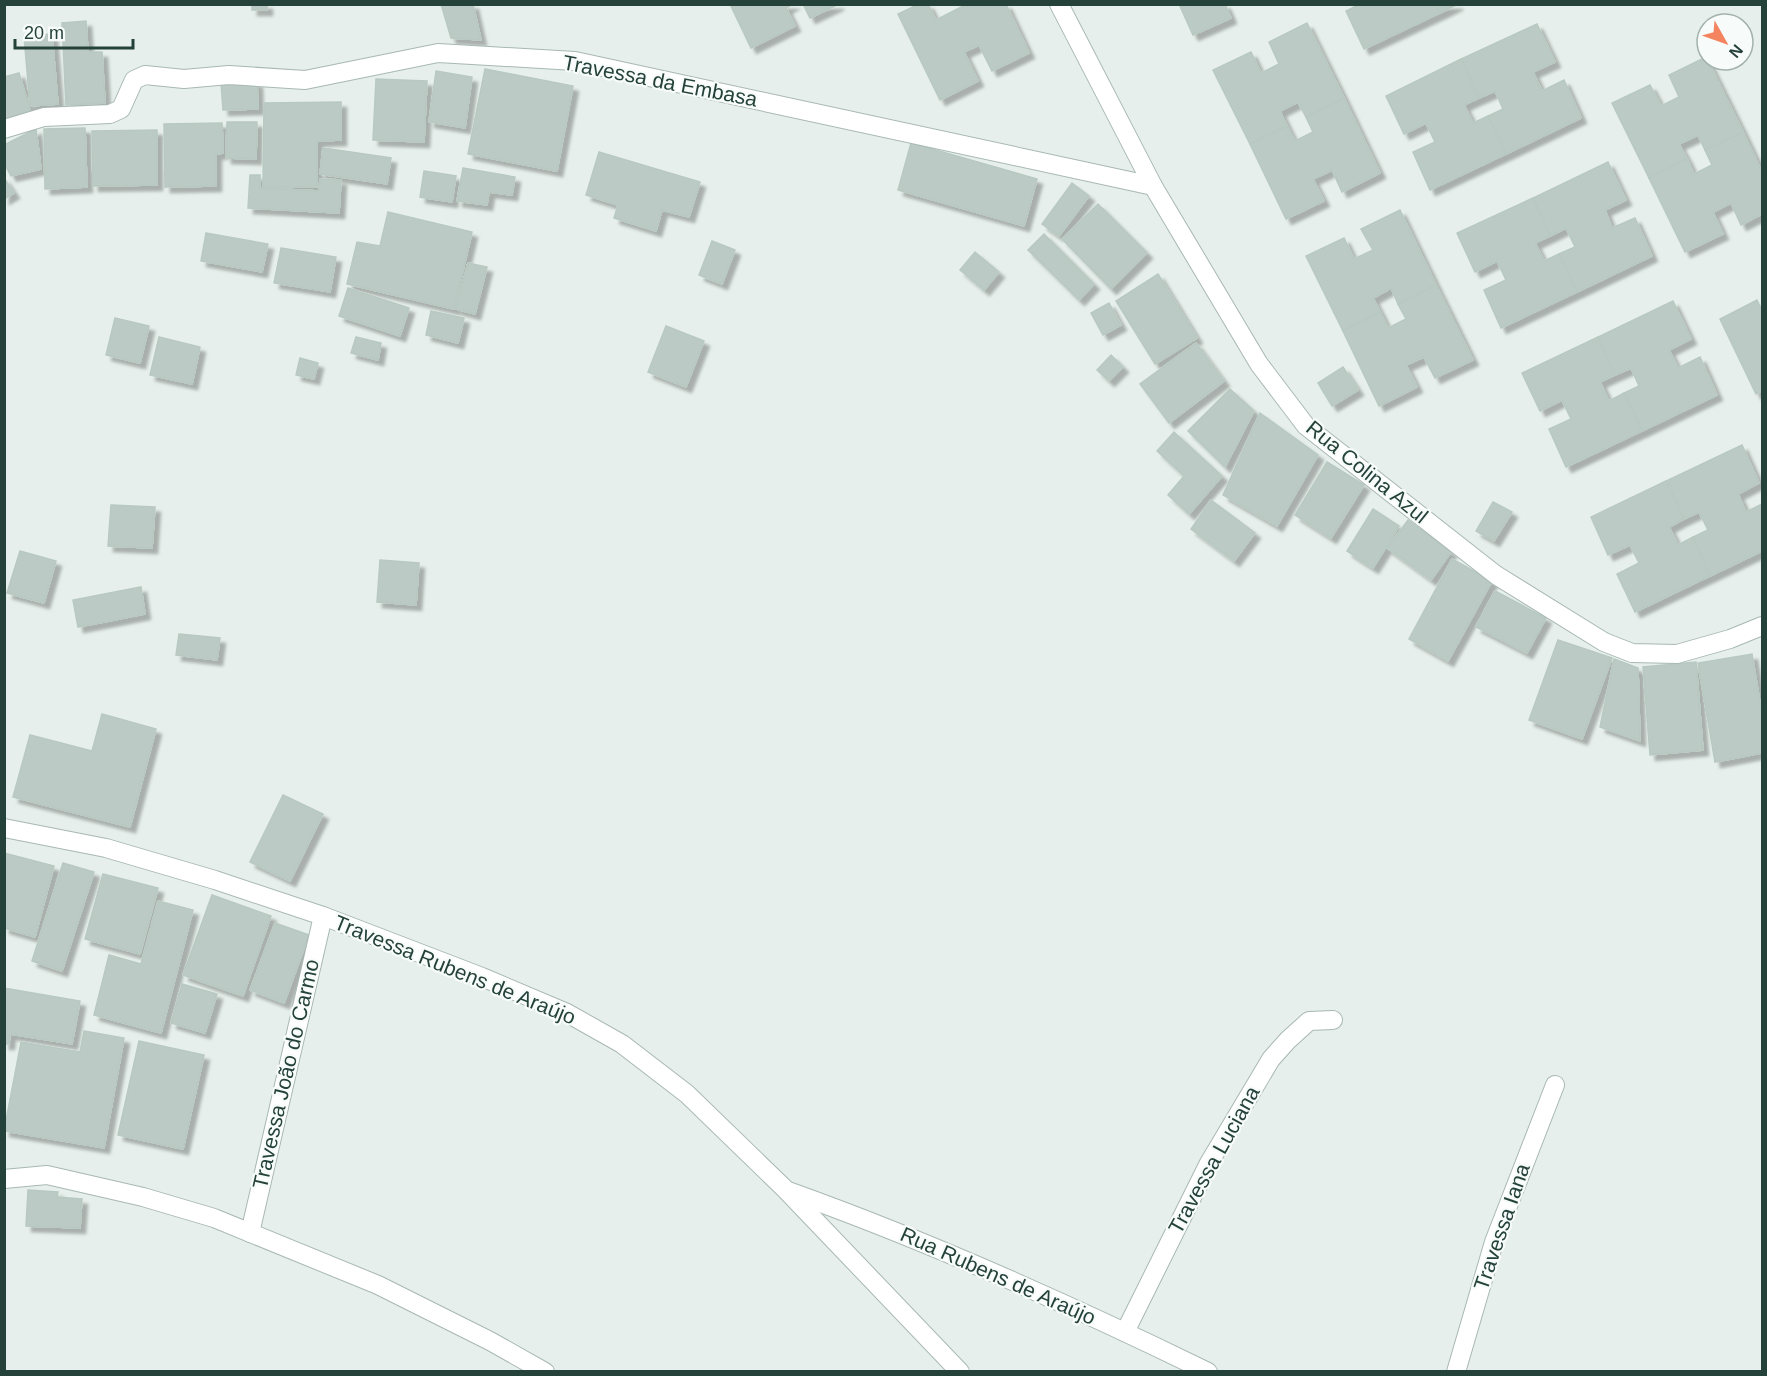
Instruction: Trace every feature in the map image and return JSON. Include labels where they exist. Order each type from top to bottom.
[{"type":"street","name":"Rua Colina Azul","points":[[1059,4],[1153,186],[1258,364],[1306,426],[1496,575],[1604,642],[1632,653],[1677,654],[1730,639],[1762,626]]},
{"type":"street","name":"Travessa da Embasa","points":[[4,129],[44,117],[110,114],[121,109],[134,80],[145,75],[184,79],[229,75],[305,80],[438,53],[575,61],[1153,186]]},
{"type":"street","name":"Travessa Rubens de Araújo","points":[[4,828],[106,848],[215,880],[323,916],[482,976],[567,1013],[622,1044],[687,1095],[785,1189],[960,1371]]},
{"type":"street","name":"Travessa João do Carmo","points":[[250,1233],[323,916]]},
{"type":"street","name":"Travessa Luciana","points":[[1125,1332],[1209,1163],[1271,1059],[1288,1040],[1310,1022],[1333,1020]]},
{"type":"street","name":"Travessa Iana","points":[[1456,1371],[1494,1242],[1555,1085]]},
{"type":"street","points":[[4,1179],[47,1175],[143,1197],[214,1218],[378,1285],[545,1371]]},
{"type":"street","name":"Rua Rubens de Araújo","points":[[785,1189],[874,1221],[1208,1371]]},
{"type":"building","points":[[252,4],[267,4],[267,10],[252,10]]},
{"type":"building","points":[[441,4],[473,4],[481,40],[451,38]]},
{"type":"building","points":[[730,4],[793,4],[786,8],[795,26],[751,48]]},
{"type":"building","points":[[803,4],[839,4],[810,18]]},
{"type":"building","points":[[919,4],[928,4],[936,20],[967,4],[1006,4],[1029,53],[992,71],[979,45],[964,52],[978,81],[940,100],[898,14]]},
{"type":"building","points":[[1179,4],[1225,4],[1231,18],[1193,35]]},
{"type":"building","points":[[1360,4],[1436,4],[1440,13],[1364,49],[1346,11]]},
{"type":"building","points":[[1436,4],[1458,4],[1440,13]]},
{"type":"building","points":[[86,21],[88,52],[102,52],[105,103],[66,105],[62,23]]},
{"type":"building","points":[[1307,23],[1344,98],[1306,117],[1298,102],[1280,111],[1287,126],[1250,144],[1213,70],[1251,52],[1261,73],[1279,64],[1269,42]]},
{"type":"building","points":[[1537,24],[1555,62],[1533,72],[1542,91],[1564,80],[1581,118],[1506,154],[1488,116],[1503,109],[1495,91],[1479,98],[1461,59]]},
{"type":"building","points":[[52,34],[58,104],[30,106],[24,36]]},
{"type":"building","points":[[1461,59],[1479,98],[1464,105],[1473,123],[1488,116],[1506,154],[1430,190],[1413,152],[1435,142],[1426,123],[1404,134],[1386,96]]},
{"type":"building","points":[[1695,62],[1695,72],[1713,72],[1743,132],[1705,150],[1698,135],[1679,144],[1687,159],[1649,178],[1612,103],[1650,85],[1661,106],[1679,97],[1669,75]]},
{"type":"building","points":[[485,69],[573,86],[557,171],[468,154]]},
{"type":"building","points":[[436,71],[472,77],[465,128],[429,122]]},
{"type":"building","points":[[19,73],[31,114],[4,122],[4,77]]},
{"type":"building","points":[[376,79],[427,81],[424,142],[373,140]]},
{"type":"building","points":[[257,82],[258,109],[223,110],[221,83]]},
{"type":"building","points":[[1344,98],[1380,173],[1342,192],[1332,170],[1313,179],[1324,201],[1286,219],[1250,144],[1287,126],[1295,141],[1313,132],[1306,117]]},
{"type":"building","points":[[341,102],[341,140],[317,141],[317,187],[263,187],[264,103]]},
{"type":"building","points":[[227,122],[257,122],[256,159],[226,158]]},
{"type":"building","points":[[222,123],[223,153],[216,154],[216,186],[165,187],[164,124]]},
{"type":"building","points":[[85,128],[87,187],[45,189],[44,129]]},
{"type":"building","points":[[36,129],[41,169],[11,176],[4,163],[4,145]]},
{"type":"building","points":[[157,130],[157,185],[93,186],[92,131]]},
{"type":"building","points":[[1743,132],[1762,172],[1762,214],[1741,225],[1731,203],[1713,212],[1723,234],[1685,252],[1649,178],[1687,159],[1694,174],[1712,165],[1705,150]]},
{"type":"building","points":[[911,143],[1037,179],[1024,226],[898,190]]},
{"type":"building","points":[[323,148],[391,158],[387,184],[320,174]]},
{"type":"building","points":[[599,152],[700,182],[689,217],[662,210],[656,231],[614,218],[618,205],[586,195]]},
{"type":"building","points":[[1608,162],[1626,200],[1605,210],[1612,228],[1635,218],[1652,256],[1577,292],[1559,254],[1575,247],[1566,228],[1550,236],[1533,198]]},
{"type":"building","points":[[463,168],[515,177],[512,195],[489,192],[487,205],[457,201]]},
{"type":"building","points":[[424,171],[456,176],[452,202],[420,197]]},
{"type":"building","points":[[250,175],[260,175],[260,188],[319,191],[320,179],[341,180],[339,213],[248,208]]},
{"type":"building","points":[[4,178],[14,193],[4,199]]},
{"type":"building","points":[[1072,183],[1089,196],[1059,236],[1042,224]]},
{"type":"building","points":[[1533,198],[1550,236],[1535,243],[1544,261],[1559,254],[1577,292],[1501,328],[1484,290],[1506,280],[1497,261],[1475,272],[1457,233]]},
{"type":"building","points":[[1098,204],[1147,253],[1111,289],[1062,239]]},
{"type":"building","points":[[1400,210],[1436,285],[1398,304],[1391,288],[1373,298],[1380,312],[1343,331],[1306,256],[1344,238],[1354,259],[1373,250],[1361,229]]},
{"type":"building","points":[[388,212],[472,232],[454,309],[347,284],[357,242],[380,246]]},
{"type":"building","points":[[206,233],[268,244],[262,272],[201,261]]},
{"type":"building","points":[[1044,234],[1094,284],[1079,300],[1028,250]]},
{"type":"building","points":[[712,241],[735,250],[722,284],[699,275]]},
{"type":"building","points":[[281,248],[336,257],[330,292],[274,283]]},
{"type":"building","points":[[975,252],[999,272],[984,290],[960,270]]},
{"type":"building","points":[[468,263],[487,267],[475,314],[456,309]]},
{"type":"building","points":[[1158,274],[1197,338],[1155,364],[1116,301]]},
{"type":"building","points":[[1436,285],[1473,360],[1435,378],[1424,357],[1406,365],[1417,387],[1379,406],[1343,331],[1380,312],[1388,328],[1406,319],[1398,304]]},
{"type":"building","points":[[348,288],[409,308],[400,336],[339,316]]},
{"type":"building","points":[[1757,300],[1762,311],[1762,391],[1756,394],[1720,319]]},
{"type":"building","points":[[1673,301],[1691,339],[1669,350],[1678,368],[1700,357],[1717,395],[1642,431],[1624,393],[1639,386],[1631,368],[1615,375],[1598,337]]},
{"type":"building","points":[[1109,303],[1121,325],[1103,335],[1091,313]]},
{"type":"building","points":[[431,311],[464,318],[458,343],[426,335]]},
{"type":"building","points":[[115,318],[149,326],[140,363],[106,355]]},
{"type":"building","points":[[666,326],[704,341],[686,387],[648,372]]},
{"type":"building","points":[[159,337],[200,347],[192,384],[150,375]]},
{"type":"building","points":[[356,337],[381,343],[378,360],[351,353]]},
{"type":"building","points":[[1598,337],[1615,375],[1600,382],[1609,401],[1624,393],[1642,431],[1566,467],[1549,429],[1571,419],[1562,400],[1540,411],[1522,373]]},
{"type":"building","points":[[1196,343],[1224,381],[1169,423],[1140,384]]},
{"type":"building","points":[[1111,355],[1123,367],[1109,381],[1097,370]]},
{"type":"building","points":[[300,358],[318,363],[314,379],[296,375]]},
{"type":"building","points":[[1343,367],[1358,390],[1332,406],[1318,383]]},
{"type":"building","points":[[1230,389],[1254,411],[1225,467],[1188,431]]},
{"type":"building","points":[[1260,413],[1318,455],[1277,526],[1223,495]]},
{"type":"building","points":[[1174,432],[1222,476],[1189,514],[1168,495],[1184,476],[1157,451]]},
{"type":"building","points":[[1742,445],[1759,483],[1738,494],[1746,512],[1762,504],[1762,551],[1710,576],[1693,537],[1708,530],[1699,512],[1684,519],[1666,481]]},
{"type":"building","points":[[1327,462],[1364,485],[1331,538],[1295,515]]},
{"type":"building","points":[[1666,481],[1684,519],[1669,527],[1678,545],[1693,537],[1710,576],[1635,612],[1617,574],[1639,563],[1630,545],[1608,555],[1591,517]]},
{"type":"building","points":[[1211,500],[1255,533],[1234,561],[1191,529]]},
{"type":"building","points":[[1493,502],[1512,512],[1494,541],[1476,531]]},
{"type":"building","points":[[111,505],[155,507],[152,548],[108,546]]},
{"type":"building","points":[[1373,509],[1399,526],[1373,568],[1347,551]]},
{"type":"building","points":[[1408,520],[1451,552],[1431,580],[1387,548]]},
{"type":"building","points":[[20,551],[56,561],[44,603],[7,593]]},
{"type":"building","points":[[1452,559],[1492,581],[1448,661],[1409,639]]},
{"type":"building","points":[[380,560],[419,563],[416,605],[377,602]]},
{"type":"building","points":[[141,587],[145,614],[78,627],[73,600]]},
{"type":"building","points":[[1495,591],[1546,618],[1527,653],[1476,627]]},
{"type":"building","points":[[179,634],[220,638],[217,660],[176,655]]},
{"type":"building","points":[[1558,640],[1612,658],[1582,739],[1529,720]]},
{"type":"building","points":[[1752,654],[1762,715],[1762,753],[1715,762],[1698,663]]},
{"type":"building","points":[[1614,659],[1638,668],[1640,741],[1600,727]]},
{"type":"building","points":[[1696,662],[1703,750],[1650,755],[1643,667]]},
{"type":"building","points":[[102,714],[156,729],[130,827],[13,797],[30,735],[92,751]]},
{"type":"building","points":[[283,795],[323,814],[290,881],[250,862]]},
{"type":"building","points":[[4,853],[54,866],[35,937],[4,928]]},
{"type":"building","points":[[63,863],[94,872],[62,971],[32,961]]},
{"type":"building","points":[[103,874],[158,888],[140,954],[85,939]]},
{"type":"building","points":[[212,895],[271,916],[243,996],[183,975]]},
{"type":"building","points":[[158,901],[193,910],[161,1033],[94,1015],[109,955],[141,964]]},
{"type":"building","points":[[275,923],[309,935],[284,1003],[250,990]]},
{"type":"building","points":[[182,984],[217,994],[205,1033],[171,1023]]},
{"type":"building","points":[[4,988],[80,1001],[72,1044],[10,1034],[9,1044],[4,1044]]},
{"type":"building","points":[[84,1031],[124,1038],[104,1148],[4,1131],[21,1042],[80,1052]]},
{"type":"building","points":[[139,1041],[204,1055],[183,1149],[118,1135]]},
{"type":"building","points":[[28,1190],[58,1192],[57,1197],[82,1199],[80,1228],[26,1226]]}]
